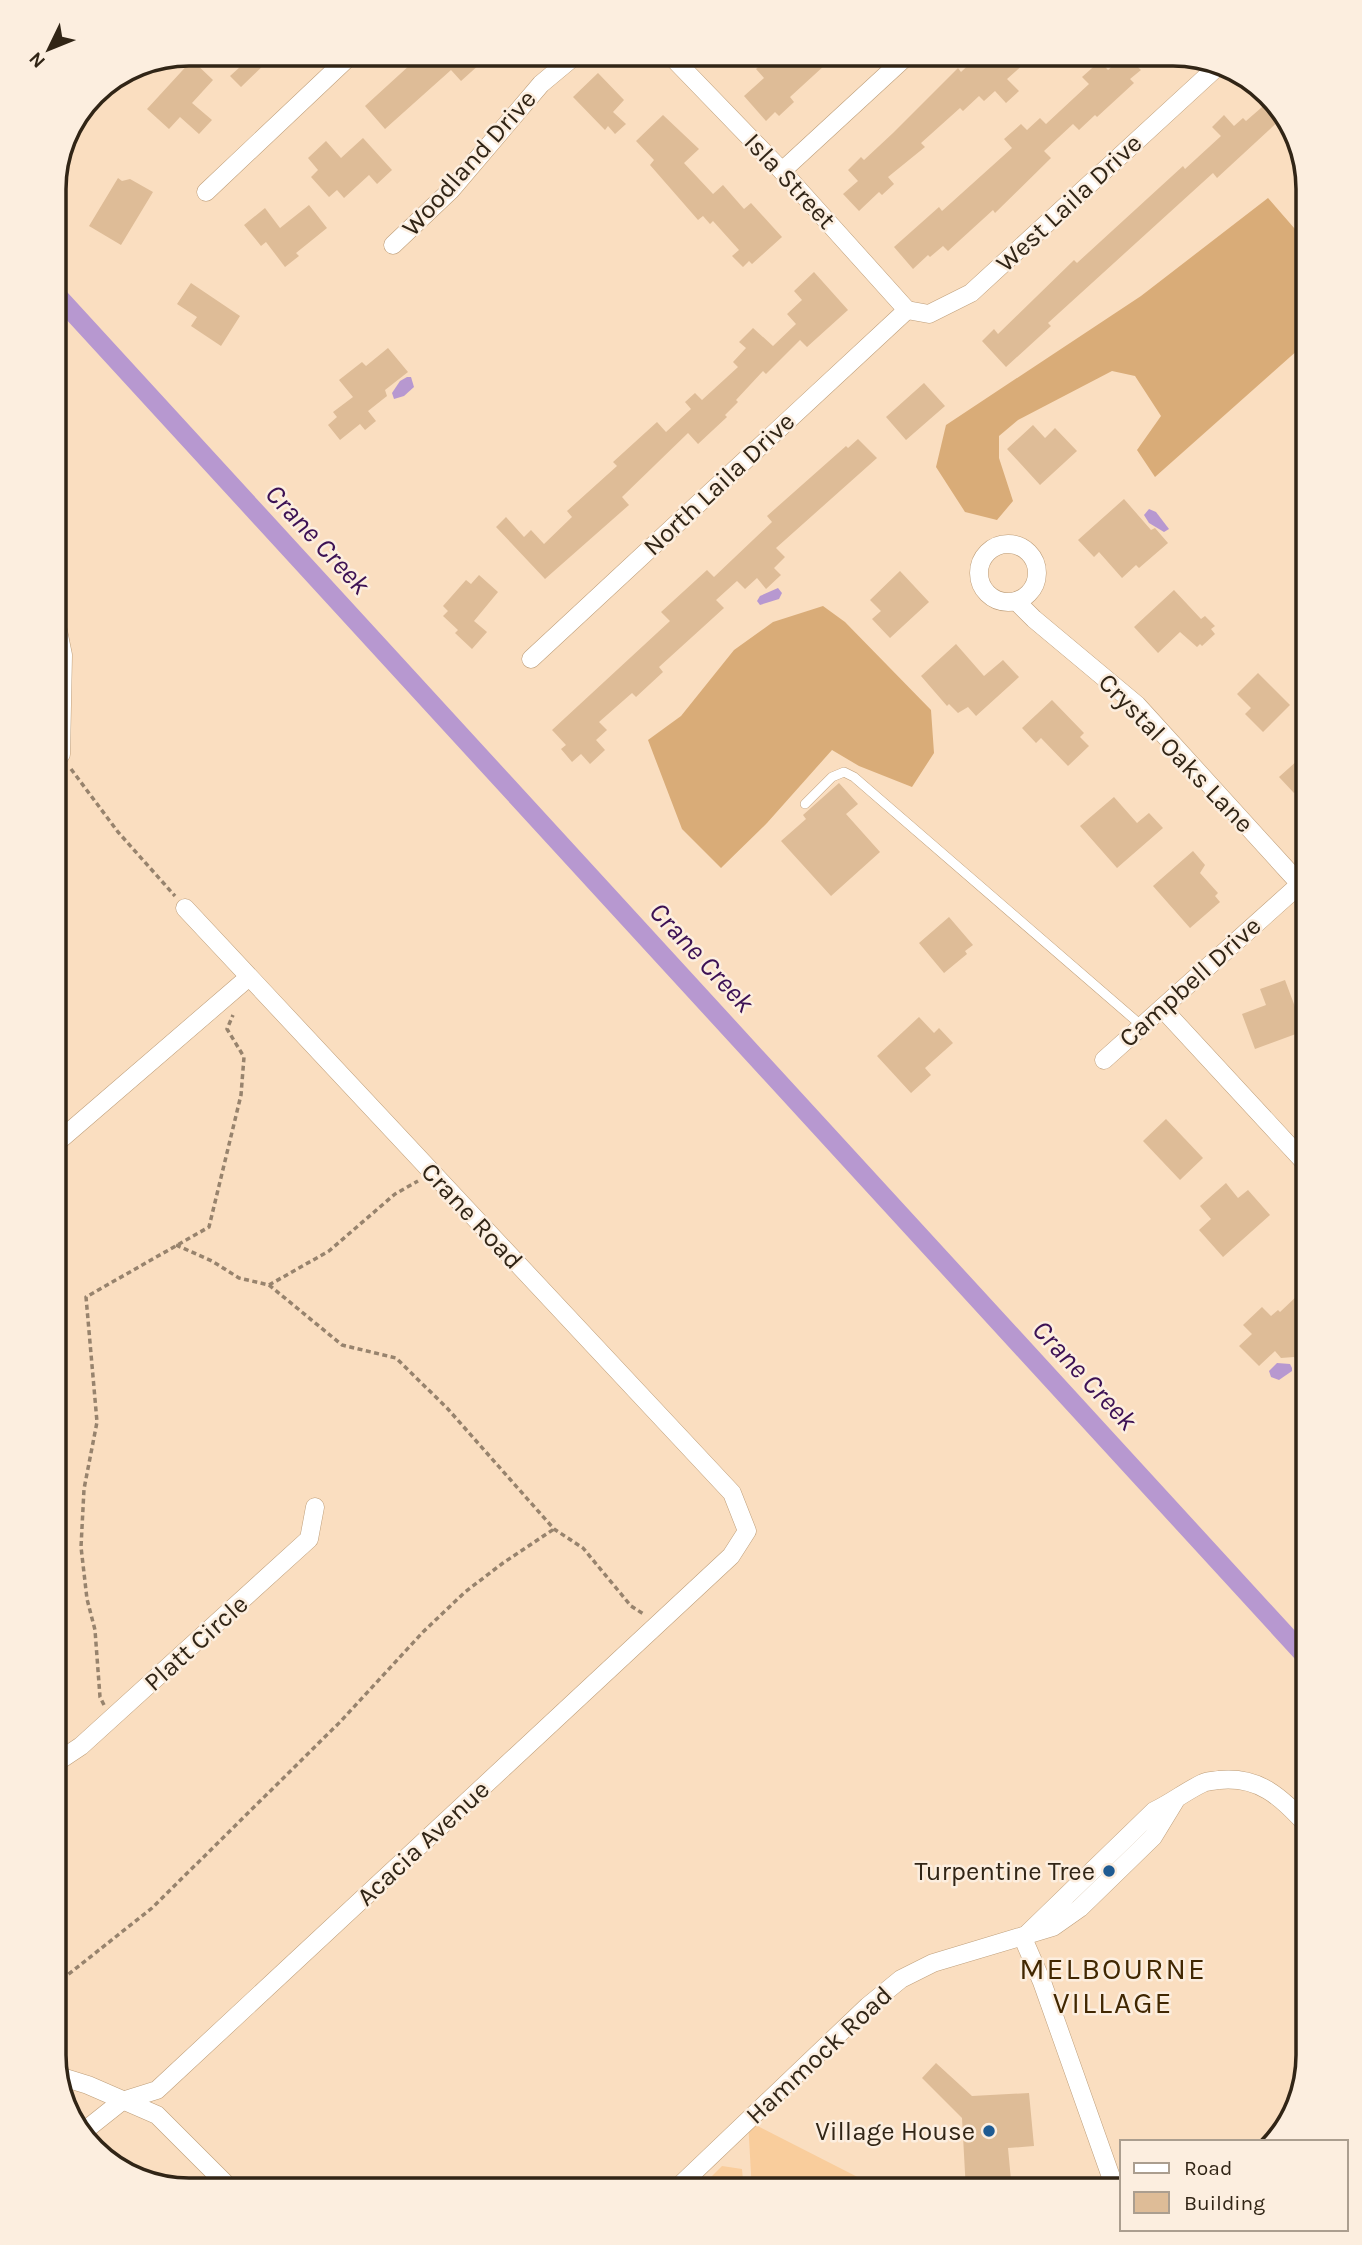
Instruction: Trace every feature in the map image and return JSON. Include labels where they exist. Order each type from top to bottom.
[{"type":"street","points":[[206,192],[338,67]]},
{"type":"street","name":"Woodland Drive","points":[[393,245],[451,190],[541,84],[561,67]]},
{"type":"street","name":"Isla Street","points":[[682,67],[782,171],[907,310]]},
{"type":"street","points":[[782,171],[895,67]]},
{"type":"street","name":"West Laila Drive","points":[[907,310],[929,314],[971,293],[1211,73]]},
{"type":"street","name":"North Laila Drive","points":[[531,659],[907,310]]},
{"type":"street","name":"Crystal Oaks Lane","points":[[1016,601],[1137,705],[1296,872]]},
{"type":"street","name":"Campbell Drive","points":[[1104,1060],[1296,887]]},
{"type":"street","name":"Crane Road","points":[[186,908],[732,1493],[747,1531]]},
{"type":"street","points":[[66,1134],[249,977]]},
{"type":"street","points":[[1162,1008],[1296,1153]]},
{"type":"street","name":"Platt Circle","points":[[66,1756],[81,1746],[309,1539],[315,1507]]},
{"type":"street","name":"Acacia Avenue","points":[[89,2127],[122,2101],[157,2091],[731,1556],[747,1531]]},
{"type":"street","name":"Hammock Road","points":[[688,2178],[868,2006],[901,1979],[933,1963],[1023,1938],[1154,1811],[1205,1782],[1230,1779],[1262,1785],[1296,1814]]},
{"type":"street","points":[[1023,1938],[1042,1982],[1111,2178]]},
{"type":"street","points":[[69,2079],[157,2115],[220,2178]]},
{"type":"lane","points":[[805,804],[832,777],[844,772],[854,777],[1142,1026]]},
{"type":"path","points":[[67,770],[186,908]]},
{"type":"path","points":[[110,1720],[100,1697],[95,1630],[87,1599],[81,1547],[84,1489],[97,1422],[86,1297],[209,1227],[241,1095],[244,1057],[226,1029],[235,1009]]},
{"type":"path","points":[[269,1285],[329,1251],[395,1194],[431,1172]]},
{"type":"path","points":[[176,1245],[212,1261],[239,1278],[269,1285],[342,1345],[396,1358],[447,1408],[554,1529],[583,1548],[631,1606],[659,1623]]},
{"type":"path","points":[[66,1977],[152,1908],[340,1723],[423,1632],[465,1592],[554,1529]]},
{"type":"shaded area","points":[[1268,198],[1296,230],[1296,352],[1155,477],[1137,450],[1161,416],[1135,376],[1112,371],[1018,420],[999,436],[999,458],[1013,501],[997,520],[965,512],[936,467],[946,425],[1141,296]]},
{"type":"shaded area","points":[[411,377],[414,387],[404,396],[394,399],[392,393],[400,381]]},
{"type":"shaded area","points":[[1149,509],[1156,512],[1169,529],[1164,532],[1149,523],[1144,515]]},
{"type":"shaded area","points":[[778,588],[782,593],[779,599],[760,605],[757,601],[760,596]]},
{"type":"shaded area","points":[[823,606],[845,622],[931,710],[934,753],[912,787],[859,766],[832,750],[767,823],[721,868],[682,829],[648,740],[681,716],[734,650],[773,622]]},
{"type":"shaded area","points":[[1277,1363],[1290,1364],[1292,1368],[1292,1371],[1279,1380],[1271,1377],[1269,1371]]},
{"type":"shaded area","points":[[748,2121],[860,2178],[751,2178]]},
{"type":"shaded area","points":[[722,2166],[742,2169],[743,2178],[710,2178]]},
{"type":"building","points":[[186,67],[199,67],[213,80],[192,103],[212,120],[199,134],[180,117],[169,129],[147,109]]},
{"type":"building","points":[[240,67],[262,67],[241,87],[230,76]]},
{"type":"building","points":[[408,67],[477,67],[461,81],[451,70],[385,129],[365,106]]},
{"type":"building","points":[[823,67],[790,97],[794,102],[779,116],[775,112],[766,121],[744,96],[764,78],[756,69]]},
{"type":"building","points":[[966,67],[1020,67],[1007,79],[1019,91],[1006,103],[995,91],[984,101],[979,96],[963,111],[960,108],[921,143],[925,147],[888,177],[894,184],[882,195],[879,192],[859,211],[843,194],[858,181],[848,170],[861,157],[864,160],[958,68],[961,72]]},
{"type":"building","points":[[1093,67],[1105,67],[1108,70],[1111,67],[1138,67],[1141,70],[1130,79],[1134,83],[1097,117],[1095,115],[1079,130],[1073,124],[1044,151],[1051,158],[995,213],[993,210],[948,251],[943,246],[913,269],[894,247],[939,207],[942,211],[1012,148],[1004,139],[1021,124],[1027,130],[1040,118],[1046,124],[1089,84],[1082,77]]},
{"type":"building","points":[[598,73],[624,100],[613,112],[626,124],[615,134],[608,126],[605,130],[573,97]]},
{"type":"building","points":[[1263,106],[1276,123],[1217,178],[1213,173],[1048,323],[1051,326],[1006,367],[982,341],[994,329],[998,334],[1074,260],[1077,263],[1183,166],[1185,169],[1221,136],[1212,127],[1224,115],[1234,126],[1243,118],[1246,121]]},
{"type":"building","points":[[663,115],[699,149],[684,163],[713,194],[723,185],[744,209],[751,203],[782,237],[752,264],[749,261],[743,267],[732,256],[739,250],[713,221],[710,224],[703,216],[698,220],[650,165],[654,160],[636,141]]},
{"type":"building","points":[[363,138],[392,170],[377,184],[369,175],[344,198],[337,190],[329,197],[311,177],[318,170],[308,158],[326,141],[341,158]]},
{"type":"building","points":[[118,178],[122,181],[130,179],[153,192],[121,245],[89,226]]},
{"type":"building","points":[[309,205],[327,228],[296,253],[299,256],[285,267],[266,242],[261,246],[244,225],[265,208],[280,228]]},
{"type":"building","points":[[814,272],[848,310],[807,347],[800,340],[766,374],[763,371],[736,400],[738,402],[725,415],[727,417],[698,444],[688,433],[622,497],[629,505],[545,579],[496,527],[506,517],[524,537],[531,530],[544,544],[572,517],[567,511],[617,466],[613,462],[657,422],[666,432],[691,409],[685,402],[695,393],[702,400],[738,367],[733,362],[746,348],[739,342],[753,328],[773,346],[796,324],[787,314],[802,300],[794,291]]},
{"type":"building","points":[[191,283],[240,316],[221,346],[191,326],[197,317],[177,304]]},
{"type":"building","points":[[388,348],[408,372],[385,390],[387,396],[368,411],[376,421],[365,430],[360,424],[340,440],[328,425],[337,417],[333,412],[353,397],[339,380],[362,362],[366,366]]},
{"type":"building","points":[[924,383],[945,406],[906,440],[886,417]]},
{"type":"building","points":[[1033,425],[1045,438],[1055,428],[1077,451],[1040,485],[1007,449]]},
{"type":"building","points":[[858,439],[877,458],[776,548],[785,557],[774,568],[781,575],[766,589],[757,578],[745,589],[737,581],[716,600],[724,608],[659,667],[663,672],[636,697],[632,693],[599,722],[607,730],[596,740],[605,750],[590,764],[581,754],[572,762],[561,749],[566,745],[552,730],[670,621],[661,612],[707,570],[714,577],[772,522],[767,516],[846,446],[848,448]]},
{"type":"building","points":[[1124,499],[1151,530],[1155,528],[1168,543],[1139,568],[1136,565],[1122,578],[1099,552],[1094,557],[1078,540]]},
{"type":"building","points":[[900,571],[929,602],[890,638],[872,619],[881,611],[870,600]]},
{"type":"building","points":[[479,575],[498,592],[474,621],[487,632],[472,649],[455,633],[458,630],[443,616],[448,611],[443,606],[466,580],[471,584]]},
{"type":"building","points":[[1174,590],[1201,619],[1205,616],[1215,626],[1211,629],[1215,634],[1202,646],[1200,644],[1197,647],[1180,632],[1158,653],[1134,627]]},
{"type":"building","points":[[956,644],[984,676],[1003,660],[1019,677],[976,716],[968,707],[958,713],[949,704],[947,706],[921,676]]},
{"type":"building","points":[[1258,673],[1290,705],[1263,732],[1245,714],[1251,708],[1237,694]]},
{"type":"building","points":[[1052,700],[1084,733],[1080,737],[1089,746],[1068,766],[1041,738],[1036,743],[1022,728]]},
{"type":"building","points":[[1296,762],[1294,793],[1279,777]]},
{"type":"building","points":[[839,783],[858,804],[846,814],[880,852],[831,896],[781,841],[806,819],[803,815]]},
{"type":"building","points":[[1114,797],[1137,823],[1149,813],[1163,828],[1117,868],[1080,826]]},
{"type":"building","points":[[1193,851],[1205,865],[1200,873],[1218,893],[1215,896],[1220,902],[1190,928],[1153,886]]},
{"type":"building","points":[[949,917],[973,945],[965,951],[967,954],[944,973],[919,943]]},
{"type":"building","points":[[1285,980],[1296,1010],[1296,1034],[1255,1049],[1242,1014],[1266,1005],[1260,989]]},
{"type":"building","points":[[919,1017],[934,1033],[939,1028],[953,1043],[925,1068],[931,1075],[911,1093],[877,1056]]},
{"type":"building","points":[[1166,1119],[1203,1158],[1180,1180],[1143,1141]]},
{"type":"building","points":[[1226,1183],[1238,1198],[1248,1190],[1270,1215],[1223,1257],[1199,1230],[1211,1219],[1200,1206]]},
{"type":"building","points":[[1296,1297],[1296,1359],[1281,1358],[1275,1351],[1259,1366],[1239,1346],[1252,1334],[1243,1325],[1262,1307],[1271,1316],[1278,1310],[1280,1312]]},
{"type":"building","points":[[936,2063],[972,2096],[1029,2093],[1034,2146],[1008,2148],[1011,2178],[965,2178],[962,2118],[922,2078]]},
{"type":"waterway","name":"Crane Creek","points":[[67,306],[1296,1646]]},
{"type":"place","name":"Turpentine Tree","points":[[1109,1871]]},
{"type":"place","name":"Village House","points":[[989,2131]]},
{"type":"district","name":"MELBOURNE VILLAGE","points":[[1113,1986]]}]
